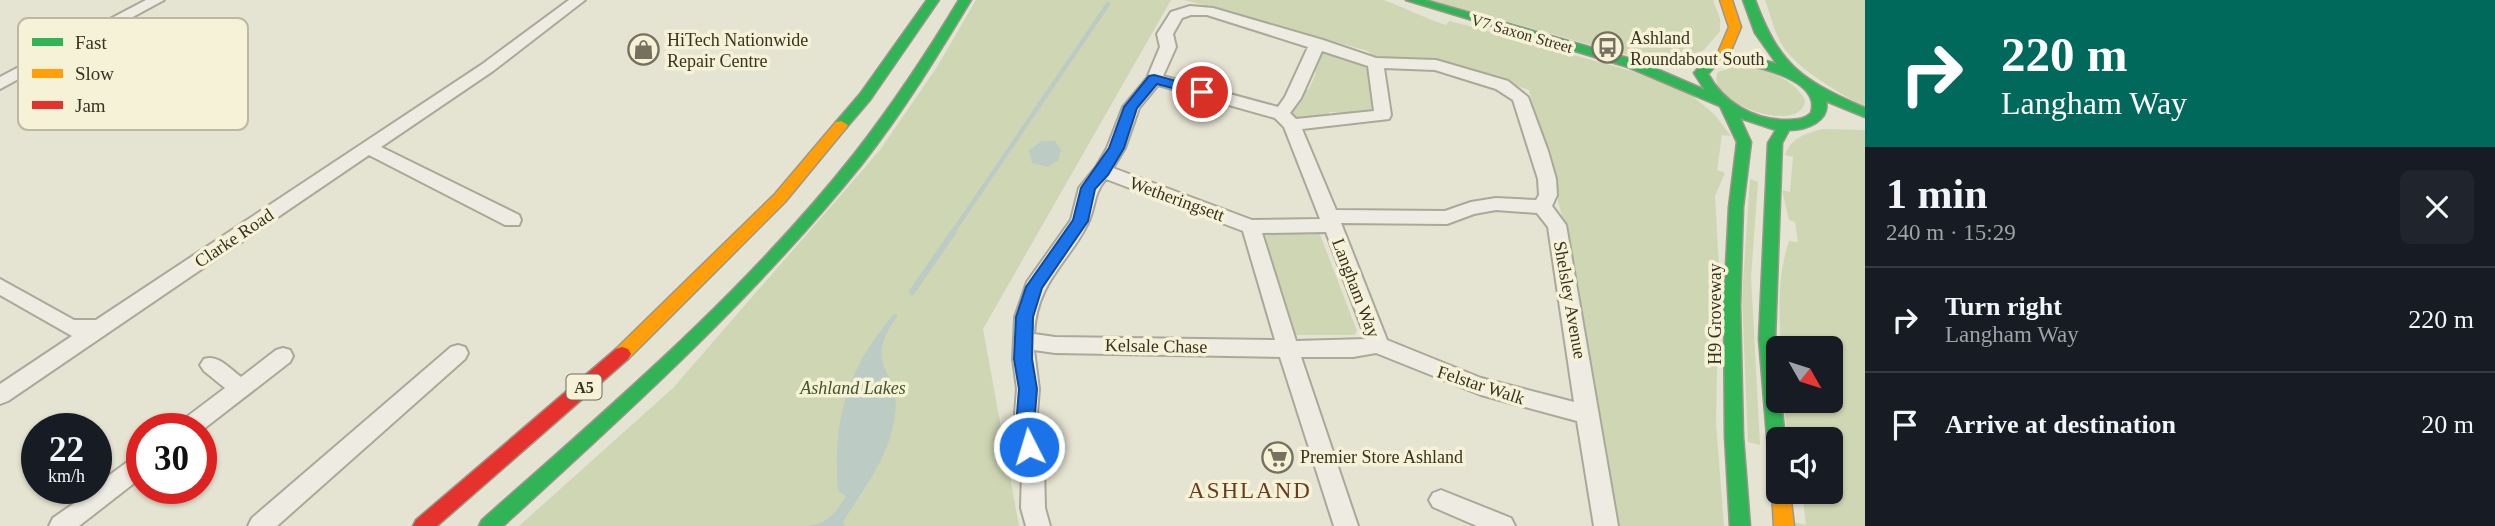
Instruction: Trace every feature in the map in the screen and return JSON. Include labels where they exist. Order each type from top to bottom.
[{"type":"main road","name":"A5","points":[[423,526],[611,364],[738,241],[865,97],[933,0]]},
{"type":"main road","name":"A5","points":[[489,526],[646,384],[774,257],[858,159],[920,75],[965,0]]},
{"type":"main road","name":"V7 Saxon Street","points":[[1412,0],[1633,64],[1756,118],[1786,124]]},
{"type":"main road","points":[[1721,60],[1735,27],[1726,0]]},
{"type":"main road","points":[[1750,2],[1761,33],[1791,75]]},
{"type":"main road","points":[[1706,66],[1721,60],[1755,61],[1791,75],[1811,89],[1865,113]]},
{"type":"main road","name":"V7 Saxon Street","points":[[1633,64],[1706,66]]},
{"type":"main road","name":"H9 Groveway","points":[[1706,66],[1701,73],[1702,82],[1723,104],[1744,142],[1732,305],[1734,436],[1740,526]]},
{"type":"main road","points":[[1811,89],[1821,107],[1818,115],[1811,120]]},
{"type":"main road","points":[[1775,427],[1767,339],[1775,143],[1786,124],[1811,120],[1865,124]]},
{"type":"street","points":[[123,18],[157,0]]},
{"type":"street","name":"Clarke Road","points":[[0,395],[487,68],[578,0]]},
{"type":"street","points":[[1038,526],[1033,508],[1033,468],[1025,426],[1028,389],[1023,359],[1025,317],[1034,287],[1080,221],[1088,188],[1103,171],[1116,148],[1131,107],[1154,79],[1168,47],[1165,34],[1176,15],[1190,10],[1208,11],[1318,43],[1375,63],[1436,65],[1502,85],[1520,97],[1547,179],[1548,195],[1542,207],[1496,204],[1471,208],[1447,218],[1330,220]]},
{"type":"street","points":[[1287,120],[1293,97],[1318,43]]},
{"type":"street","points":[[1154,79],[1287,120],[1382,115],[1375,63]]},
{"type":"street","points":[[0,83],[18,73]]},
{"type":"street","name":"Langham Way","points":[[1287,120],[1370,317],[1378,345],[1353,349],[1288,349]]},
{"type":"street","points":[[369,148],[512,220]]},
{"type":"street","name":"Wetheringsett","points":[[1103,171],[1251,227]]},
{"type":"street","name":"Shelsley Avenue","points":[[1542,207],[1556,225],[1606,526]]},
{"type":"street","name":"Langham Way","points":[[1251,227],[1330,220]]},
{"type":"street","points":[[1251,227],[1346,526]]},
{"type":"street","points":[[0,286],[72,328],[99,328]]},
{"type":"street","name":"Kelsale Chase","points":[[1025,340],[1055,345],[1288,349]]},
{"type":"street","name":"Felstar Walk","points":[[1378,345],[1413,363],[1503,394],[1588,414]]},
{"type":"street","points":[[260,526],[458,353]]},
{"type":"street","points":[[209,413],[283,356]]},
{"type":"street","points":[[211,365],[241,389]]},
{"type":"street","points":[[61,526],[126,476]]},
{"type":"street","points":[[1441,500],[1503,526]]},
{"type":"green space","name":"Ashland Lakes","points":[[976,0],[1171,0],[983,329],[1019,526],[519,526],[673,388],[880,150],[937,67]]},
{"type":"green space","points":[[1185,0],[1383,0],[1446,25],[1449,21],[1635,72],[1690,94],[1714,114],[1731,136],[1722,135],[1717,170],[1725,173],[1715,196],[1719,268],[1716,423],[1724,526],[1619,526],[1575,266],[1529,90],[1431,58],[1374,58],[1368,51]]},
{"type":"green space","points":[[1429,0],[1713,0],[1720,19],[1720,31],[1704,50],[1687,57],[1667,60],[1642,59]]},
{"type":"green space","points":[[1765,0],[1865,0],[1865,107],[1843,95],[1795,60],[1778,36]]},
{"type":"green space","points":[[1326,50],[1341,55],[1341,60],[1359,64],[1368,70],[1374,88],[1372,112],[1329,112],[1302,119],[1291,115],[1305,90],[1309,89],[1316,73],[1312,70],[1321,53]]},
{"type":"green space","points":[[1737,66],[1767,71],[1785,79],[1805,100],[1800,111],[1788,115],[1772,115],[1738,104],[1725,94],[1717,83],[1718,72]]},
{"type":"green space","points":[[1822,129],[1865,130],[1865,526],[1793,526],[1793,522],[1806,525],[1803,504],[1843,504],[1843,427],[1786,427],[1785,413],[1843,413],[1843,336],[1780,336],[1782,268],[1789,241],[1798,242],[1795,222],[1789,220],[1782,190],[1790,192],[1793,157],[1785,155],[1791,144]]},
{"type":"green space","points":[[1750,179],[1758,182],[1751,277],[1760,445],[1748,442],[1742,297]]},
{"type":"green space","points":[[1267,232],[1319,232],[1357,331],[1354,335],[1292,335],[1262,238]]},
{"type":"shaded area","points":[[1042,141],[1055,141],[1061,150],[1058,161],[1047,167],[1032,163],[1029,150]]},
{"type":"shaded area","points":[[894,314],[898,315],[882,347],[884,368],[896,400],[892,432],[887,446],[875,472],[843,522],[845,526],[806,526],[830,517],[846,496],[838,491],[837,466],[838,441],[846,396],[865,355]]},
{"type":"waterway","points":[[953,232],[1108,4]]},
{"type":"waterway","points":[[912,292],[954,231]]},
{"type":"traffic: fast","points":[[841,125],[865,97],[933,0]]},
{"type":"traffic: fast","points":[[489,526],[681,350],[773,257],[873,140],[965,0]]},
{"type":"traffic: fast","points":[[1412,0],[1633,64],[1720,102]]},
{"type":"traffic: fast","points":[[1749,0],[1761,33],[1790,73]]},
{"type":"traffic: fast","points":[[1737,59],[1785,72],[1808,84],[1820,103],[1817,115],[1796,126],[1780,126],[1747,117],[1732,108],[1708,86],[1701,73],[1712,62],[1737,59]]},
{"type":"traffic: fast","points":[[1811,89],[1865,113]]},
{"type":"traffic: fast","points":[[1727,106],[1744,142],[1736,207],[1732,305],[1734,436],[1740,526]]},
{"type":"traffic: fast","points":[[1775,427],[1767,339],[1775,143],[1786,124]]},
{"type":"traffic: slow","points":[[1721,60],[1735,27],[1726,0]]},
{"type":"traffic: slow","points":[[622,354],[780,198],[841,125]]},
{"type":"traffic: slow","points":[[1782,504],[1784,526]]},
{"type":"traffic: jam","points":[[423,526],[622,354]]},
{"type":"place","name":"Ashland Roundabout South","points":[[1607,48]]},
{"type":"place","name":"HiTech Nationwide Repair Centre","points":[[644,50]]},
{"type":"place","name":"Premier Store Ashland","points":[[1277,457]]},
{"type":"district","name":"ASHLAND","points":[[1250,490]]},
{"type":"route","points":[[1029,447],[1025,426],[1028,389],[1023,359],[1025,317],[1034,287],[1080,221],[1088,188],[1103,171],[1116,148],[1131,107],[1154,79],[1202,92]]}]
